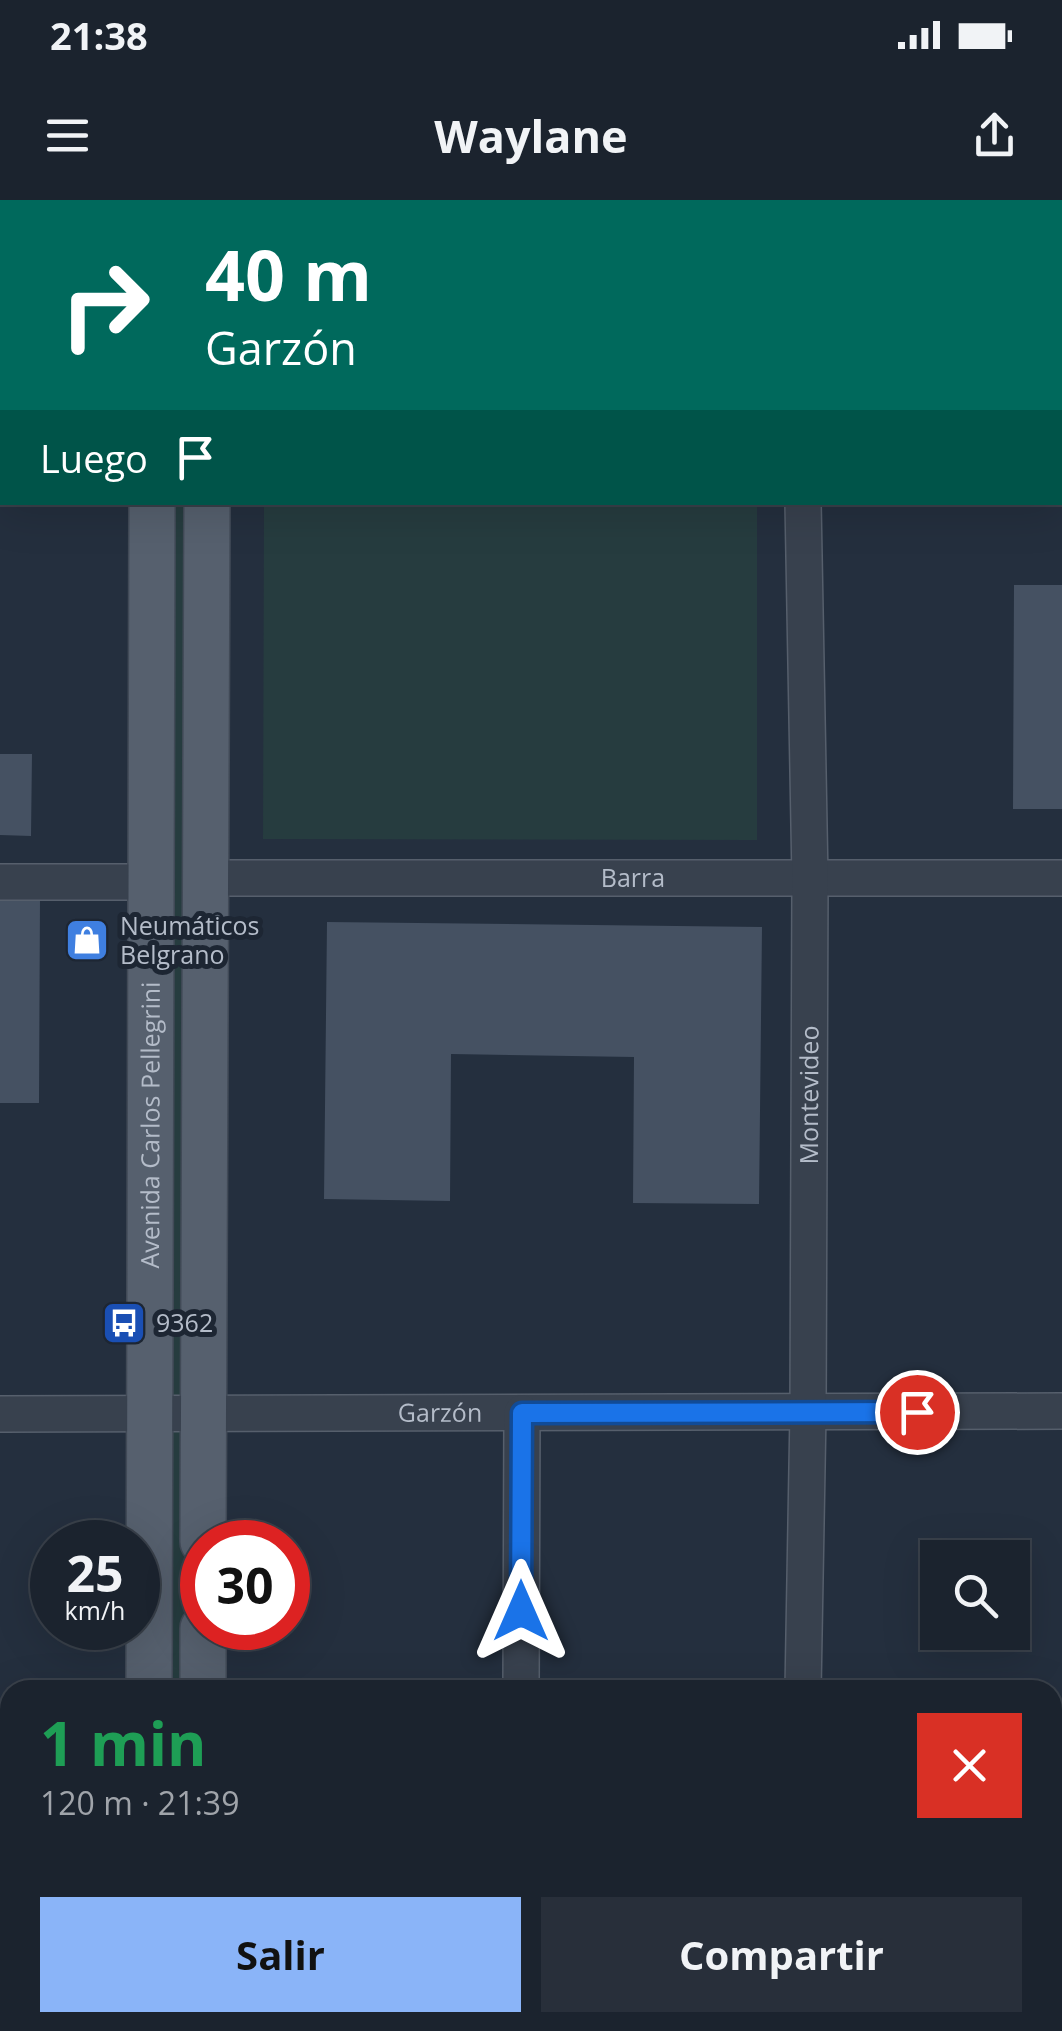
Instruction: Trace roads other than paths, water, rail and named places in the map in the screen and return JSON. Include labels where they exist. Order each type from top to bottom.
[{"type":"main road","name":"Avenida Carlos Pellegrini","points":[[148,1680],[152,505]]},
{"type":"main road","points":[[203,1520],[207,505]]},
{"type":"main road","points":[[203,1650],[203,1680]]},
{"type":"street","name":"Montevideo","points":[[802,1680],[808,1412],[810,879],[803,505]]},
{"type":"street","name":"Barra","points":[[205,878],[1062,878]]},
{"type":"street","points":[[0,882],[151,882]]},
{"type":"street","name":"Garzón","points":[[0,1414],[1062,1411]]},
{"type":"street","points":[[521,1680],[522,1413]]},
{"type":"place","name":"Neumáticos Belgrano","points":[[87,940]]},
{"type":"place","name":"9362","points":[[124,1323]]}]
